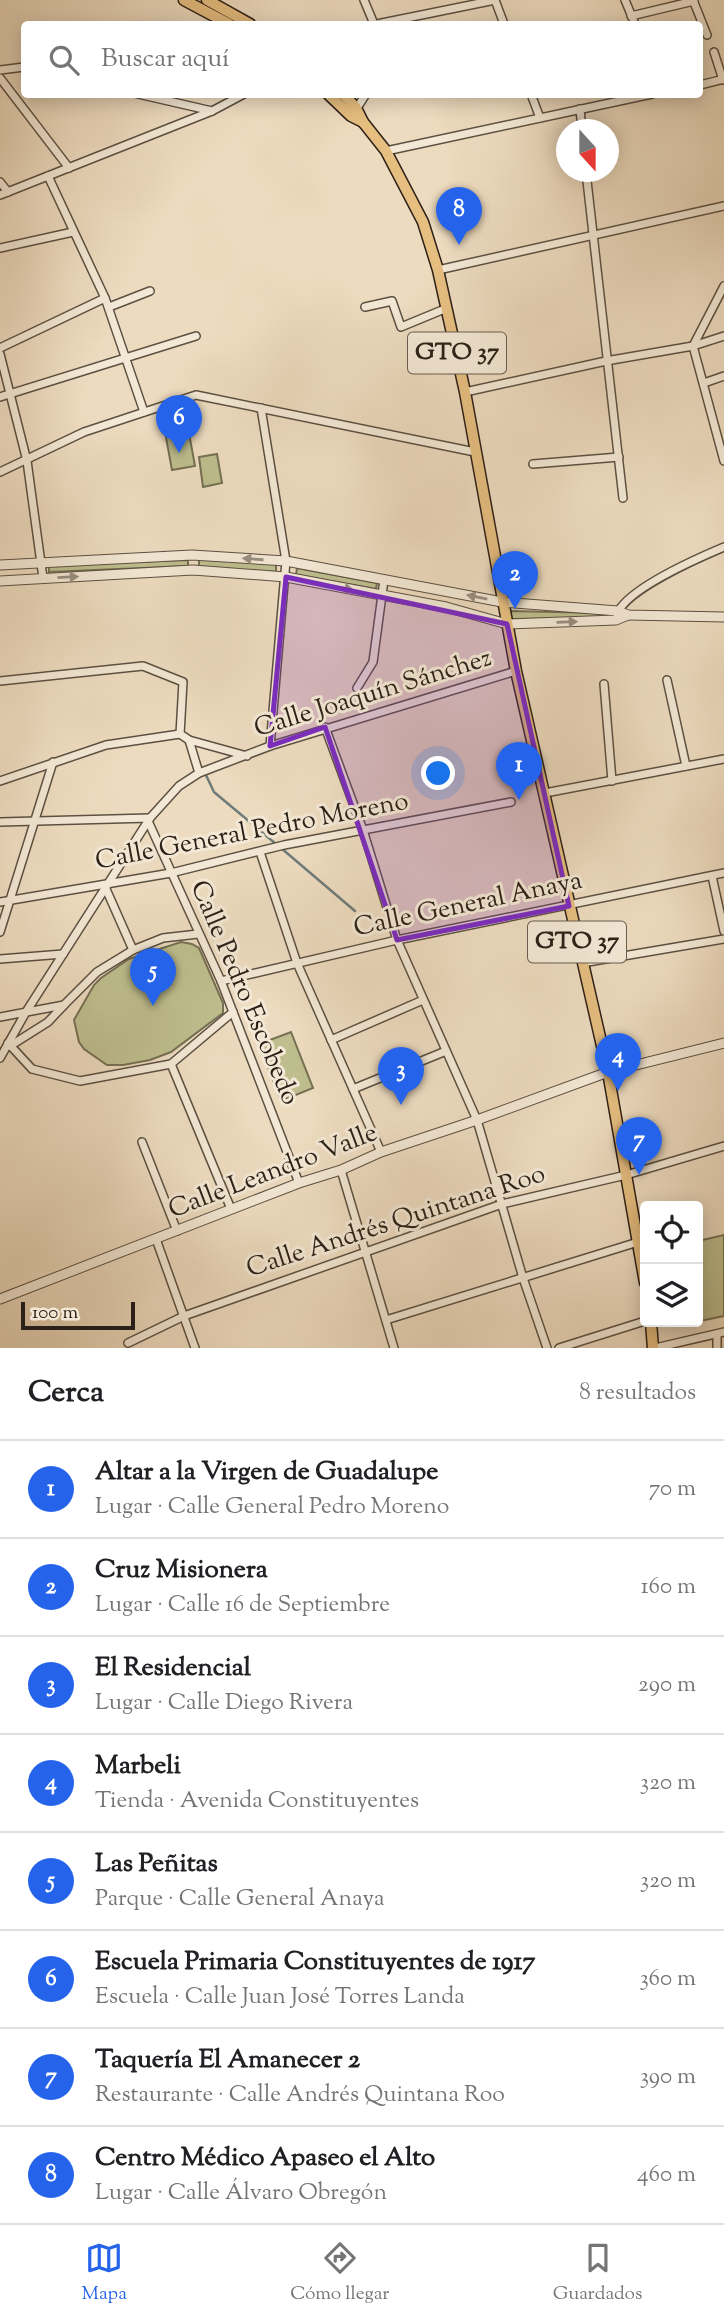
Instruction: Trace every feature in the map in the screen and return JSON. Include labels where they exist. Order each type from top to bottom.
[{"type":"main road","points":[[184,0],[223,21]]},
{"type":"main road","points":[[207,0],[245,21]]},
{"type":"main road","name":"GTO 37","points":[[334,98],[354,112]]},
{"type":"main road","name":"GTO 37","points":[[345,98],[386,151],[423,222],[438,270],[465,392],[516,671],[608,1072],[642,1264]]},
{"type":"main road","points":[[652,1327],[654,1348]]},
{"type":"street","points":[[364,0],[374,21]]},
{"type":"street","points":[[391,21],[495,0],[504,21]]},
{"type":"street","points":[[625,0],[634,21]]},
{"type":"street","points":[[631,16],[693,1],[701,21]]},
{"type":"street","points":[[703,25],[707,34]]},
{"type":"street","points":[[703,84],[723,80],[714,52]]},
{"type":"street","points":[[0,70],[21,67]]},
{"type":"street","points":[[0,78],[69,168]]},
{"type":"street","points":[[155,98],[212,111]]},
{"type":"street","points":[[0,195],[212,111],[236,98]]},
{"type":"street","points":[[354,112],[363,98]]},
{"type":"street","points":[[532,98],[540,118]]},
{"type":"street","points":[[386,151],[633,98]]},
{"type":"street","points":[[580,109],[581,119]]},
{"type":"street","points":[[48,176],[105,298],[144,412]]},
{"type":"street","points":[[0,182],[8,192]]},
{"type":"street","points":[[587,182],[623,498]]},
{"type":"street","points":[[438,270],[724,206]]},
{"type":"street","points":[[0,248],[73,232]]},
{"type":"street","points":[[724,286],[693,346],[724,461]]},
{"type":"street","points":[[108,307],[150,291]]},
{"type":"street","points":[[0,348],[105,298]]},
{"type":"street","points":[[365,307],[392,301],[401,327],[447,309]]},
{"type":"street","points":[[0,397],[196,336]]},
{"type":"street","points":[[465,392],[606,360],[693,346],[724,336]]},
{"type":"street","points":[[0,354],[27,461],[43,578]]},
{"type":"street","points":[[704,383],[724,376]]},
{"type":"street","points":[[0,472],[84,432],[196,395],[475,452]]},
{"type":"street","points":[[261,408],[286,561],[270,746]]},
{"type":"street","points":[[533,464],[619,457]]},
{"type":"street","points":[[617,615],[625,601],[683,565],[724,547]]},
{"type":"street","points":[[192,555],[193,570]]},
{"type":"street","points":[[0,565],[192,555],[286,561],[502,602],[617,615]]},
{"type":"street","points":[[0,581],[193,570],[286,578],[446,607],[507,624],[617,615],[724,617]]},
{"type":"street","points":[[357,688],[373,662],[384,580]]},
{"type":"street","points":[[446,607],[449,591]]},
{"type":"street","points":[[0,681],[143,666],[183,682],[180,734],[106,746],[0,780]]},
{"type":"street","name":"Calle Joaquín Sánchez","points":[[180,734],[189,740],[248,756],[325,727],[516,671]]},
{"type":"street","points":[[667,680],[686,766]]},
{"type":"street","points":[[604,684],[612,780]]},
{"type":"street","points":[[325,727],[363,830],[397,940],[477,1120],[523,1278],[547,1348]]},
{"type":"street","points":[[189,740],[199,773]]},
{"type":"street","points":[[0,1058],[26,1012],[149,819],[179,786],[199,773],[248,756]]},
{"type":"street","points":[[545,793],[724,759]]},
{"type":"street","points":[[0,932],[53,762]]},
{"type":"street","name":"Calle General Pedro Moreno","points":[[0,902],[108,886],[284,845],[511,802]]},
{"type":"street","points":[[0,822],[149,819]]},
{"type":"street","name":"Calle Pedro Escobedo","points":[[149,819],[221,981],[299,1183]]},
{"type":"street","points":[[260,852],[297,963],[381,1152]]},
{"type":"street","name":"Calle General Anaya","points":[[221,981],[397,940],[724,873]]},
{"type":"street","points":[[712,876],[724,931]]},
{"type":"street","points":[[108,886],[133,950]]},
{"type":"street","points":[[9,1044],[48,1022],[97,972],[133,950],[163,938],[198,934]]},
{"type":"street","points":[[582,963],[724,939]]},
{"type":"street","points":[[0,959],[63,954]]},
{"type":"street","points":[[331,1040],[423,1000]]},
{"type":"street","points":[[0,1017],[64,1004]]},
{"type":"street","points":[[9,1044],[32,1069],[80,1081],[171,1064],[233,1012]]},
{"type":"street","name":"Calle Leandro Valle","points":[[0,1298],[299,1183],[341,1170],[381,1152],[608,1072],[724,1043]]},
{"type":"street","points":[[353,1089],[446,1051]]},
{"type":"street","points":[[171,1064],[231,1209]]},
{"type":"street","points":[[142,1142],[177,1231]]},
{"type":"street","name":"Calle Andrés Quintana Roo","points":[[128,1343],[184,1315],[502,1204],[626,1175],[724,1146]]},
{"type":"street","points":[[341,1170],[394,1348]]},
{"type":"street","points":[[156,1239],[195,1348]]},
{"type":"street","points":[[386,1320],[638,1242]]},
{"type":"street","points":[[559,1348],[640,1323]]},
{"type":"street","points":[[654,1348],[721,1333],[717,1348]]},
{"type":"highlighted area","points":[[286,577],[507,624],[569,906],[397,940],[325,727],[270,746]]},
{"type":"green space","points":[[188,428],[195,466],[172,470],[165,432]]},
{"type":"green space","points":[[217,454],[222,483],[203,487],[199,457]]},
{"type":"green space","points":[[199,559],[276,564],[276,572],[199,568]]},
{"type":"green space","points":[[188,560],[188,566],[49,572],[49,565]]},
{"type":"green space","points":[[297,568],[377,583],[376,589],[296,575]]},
{"type":"green space","points":[[509,611],[601,613],[605,616],[510,619]]},
{"type":"green space","points":[[181,942],[199,948],[223,1003],[223,1013],[171,1052],[150,1060],[107,1065],[84,1049],[79,1042],[74,1020],[94,985],[129,959]]},
{"type":"green space","points":[[291,1032],[313,1088],[281,1101],[259,1044]]},
{"type":"green space","points":[[724,1235],[724,1316],[703,1320],[703,1264],[703,1240]]},
{"type":"waterway","points":[[205,773],[214,792],[276,844]]},
{"type":"waterway","points":[[281,848],[355,911]]},
{"type":"place","name":"Centro Médico Apaseo el Alto","points":[[459,245]]},
{"type":"place","name":"Escuela Primaria Constituyentes de 1917","points":[[179,453]]},
{"type":"place","name":"Cruz Misionera","points":[[515,609]]},
{"type":"place","name":"Altar a la Virgen de Guadalupe","points":[[519,800]]},
{"type":"place","name":"Las Peñitas","points":[[153,1006]]},
{"type":"place","name":"Marbeli","points":[[618,1091]]},
{"type":"place","name":"El Residencial","points":[[401,1105]]},
{"type":"place","name":"Taquería El Amanecer 2","points":[[639,1175]]}]
